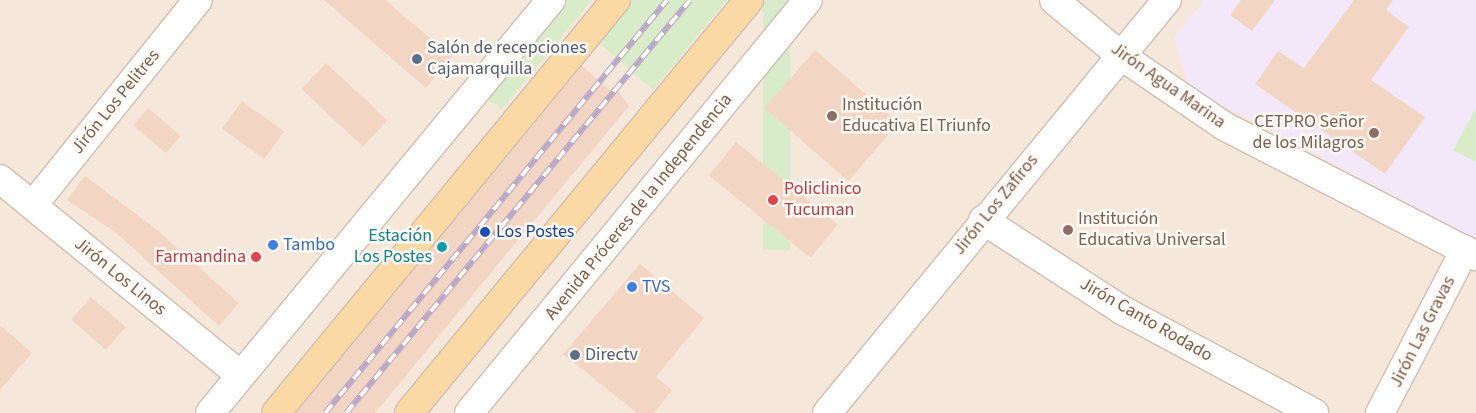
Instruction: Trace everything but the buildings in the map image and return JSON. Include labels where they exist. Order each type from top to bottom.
[{"type":"main road","points":[[276,413],[616,0]]},
{"type":"main road","points":[[409,413],[749,0]]},
{"type":"street","name":"Jirón Los Pelitres","points":[[33,205],[198,0]]},
{"type":"street","points":[[210,413],[551,0]]},
{"type":"street","name":"Avenida Próceres de la Independencia","points":[[469,413],[808,0]]},
{"type":"street","name":"Jirón Agua Marina","points":[[1054,0],[1120,55],[1224,126],[1470,253]]},
{"type":"street","name":"Jirón Los Zafiros","points":[[827,413],[983,220],[1167,0]]},
{"type":"street","name":"Jirón Los Linos","points":[[0,179],[240,375]]},
{"type":"street","name":"Jirón Canto Rodado","points":[[983,220],[1122,310],[1314,413]]},
{"type":"street","name":"Jirón Las Gravas","points":[[1380,413],[1470,253]]},
{"type":"shaded area","points":[[0,0],[1476,0],[1476,413],[0,413]]},
{"type":"shaded area","name":"CETPRO Señor de los Milagros","points":[[1205,0],[1476,0],[1476,239],[1190,88],[1174,37]]},
{"type":"green space","points":[[561,0],[592,0],[502,109],[481,95]]},
{"type":"green space","points":[[633,0],[727,0],[653,90],[598,42]]},
{"type":"green space","points":[[763,0],[790,0],[790,250],[763,250]]},
{"type":"green space","points":[[1476,108],[1476,162],[1453,150]]},
{"type":"railway","points":[[325,413],[667,0]]},
{"type":"railway","points":[[346,413],[690,0]]},
{"type":"place","name":"Salón de recepciones Cajamarquilla","points":[[417,59]]},
{"type":"place","name":"Institución Educativa El Triunfo","points":[[832,116]]},
{"type":"place","name":"CETPRO Señor de los Milagros","points":[[1374,133]]},
{"type":"place","name":"Policlinico Tucuman","points":[[773,200]]},
{"type":"place","name":"Institución Educativa Universal","points":[[1068,230]]},
{"type":"place","name":"Los Postes","points":[[485,232]]},
{"type":"place","name":"Tambo","points":[[273,245]]},
{"type":"place","name":"Estación Los Postes","points":[[442,247]]},
{"type":"place","name":"Farmandina","points":[[256,257]]},
{"type":"place","name":"TVS","points":[[632,287]]},
{"type":"place","name":"Directv","points":[[575,355]]}]
